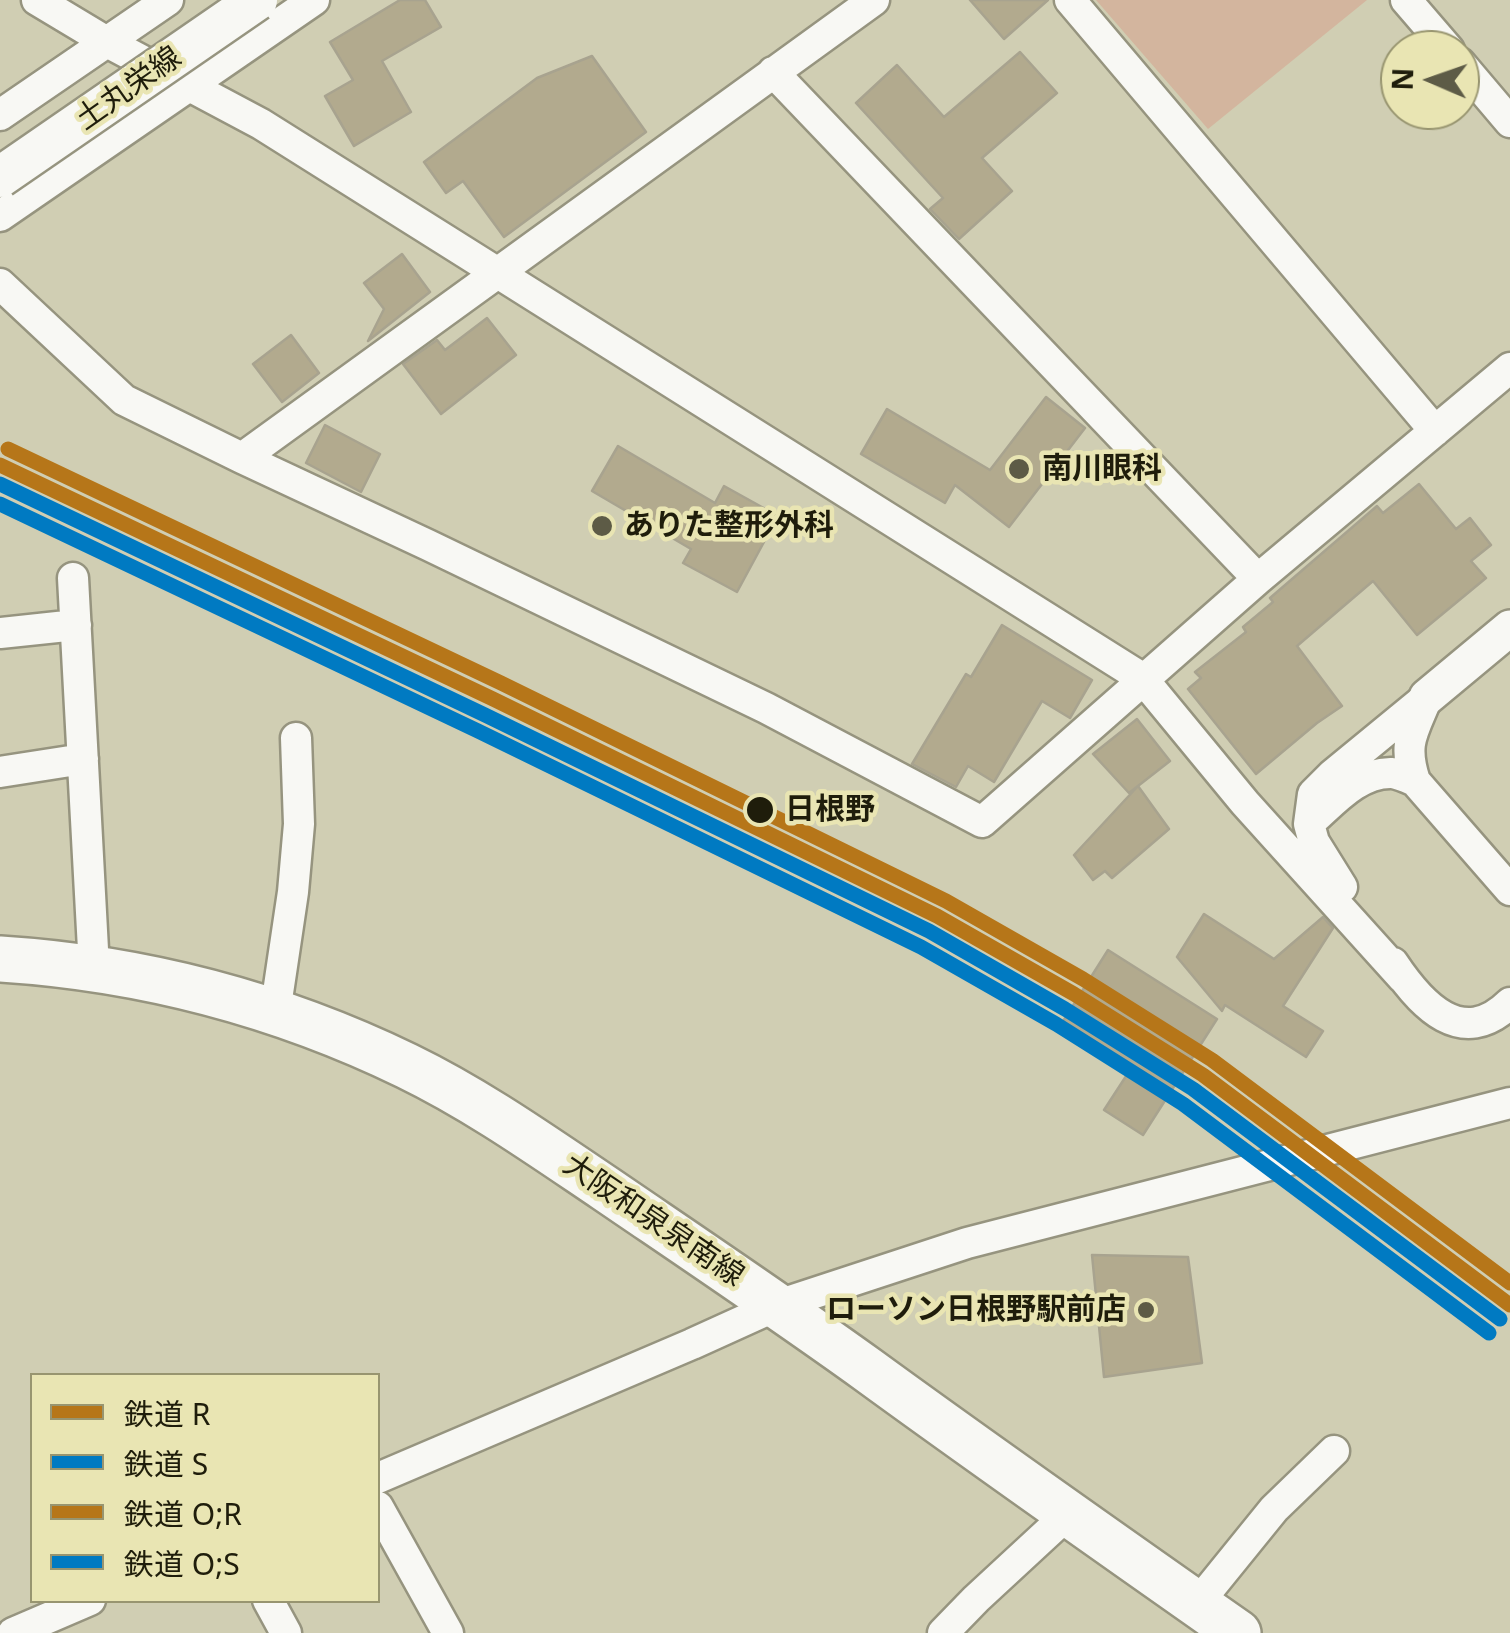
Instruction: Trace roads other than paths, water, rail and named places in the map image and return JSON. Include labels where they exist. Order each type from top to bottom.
[{"type":"main road","name":"土丸栄線","points":[[0,178],[258,0]]},
{"type":"main road","name":"大阪和泉泉南線","points":[[0,959],[61,963],[202,989],[343,1038],[408,1066],[524,1134],[778,1305],[1238,1633]]},
{"type":"street","points":[[37,0],[261,124],[1142,678],[1245,803],[1432,1010],[1460,1024],[1497,1016],[1510,1003]]},
{"type":"street","points":[[0,115],[168,0]]},
{"type":"street","points":[[0,216],[314,0]]},
{"type":"street","points":[[242,458],[874,0]]},
{"type":"street","points":[[1070,0],[1436,431]]},
{"type":"street","points":[[1406,0],[1431,30]]},
{"type":"street","points":[[773,72],[1258,578]]},
{"type":"street","points":[[1480,87],[1510,122]]},
{"type":"street","points":[[0,284],[124,400],[766,708],[982,822],[1258,578],[1510,368]]},
{"type":"street","points":[[73,578],[94,968]]},
{"type":"street","points":[[0,633],[76,625]]},
{"type":"street","points":[[1404,978],[1314,842],[1309,824],[1313,794],[1510,628]]},
{"type":"street","points":[[1427,698],[1410,738],[1408,758],[1415,780],[1510,890]]},
{"type":"street","points":[[275,1013],[299,824],[296,738]]},
{"type":"street","points":[[0,772],[83,760]]},
{"type":"street","points":[[1309,824],[1340,794],[1369,776],[1393,773],[1415,780]]},
{"type":"street","points":[[380,1477],[778,1305],[967,1243],[1510,1102]]},
{"type":"street","points":[[1197,1604],[1274,1509],[1334,1452]]},
{"type":"street","points":[[380,1511],[448,1633]]},
{"type":"street","points":[[943,1633],[1070,1513]]},
{"type":"street","points":[[27,1630],[84,1603]]},
{"type":"street","points":[[270,1603],[286,1633]]},
{"type":"rail line","name":"O;R","points":[[8,449],[501,683],[946,901],[1083,979],[1212,1060],[1510,1283]]},
{"type":"rail line","name":"R","points":[[0,465],[937,916],[1074,994],[1203,1075],[1510,1305]]},
{"type":"rail line","name":"S","points":[[0,484],[929,931],[1193,1089],[1500,1319]]},
{"type":"rail line","name":"O;S","points":[[0,504],[921,947],[1056,1024],[1183,1104],[1489,1333]]},
{"type":"place","name":"南川眼科","points":[[1019,469]]},
{"type":"place","name":"ありた整形外科","points":[[602,526]]},
{"type":"place","name":"日根野","points":[[760,810]]},
{"type":"place","name":"ローソン日根野駅前店","points":[[1146,1310]]}]
